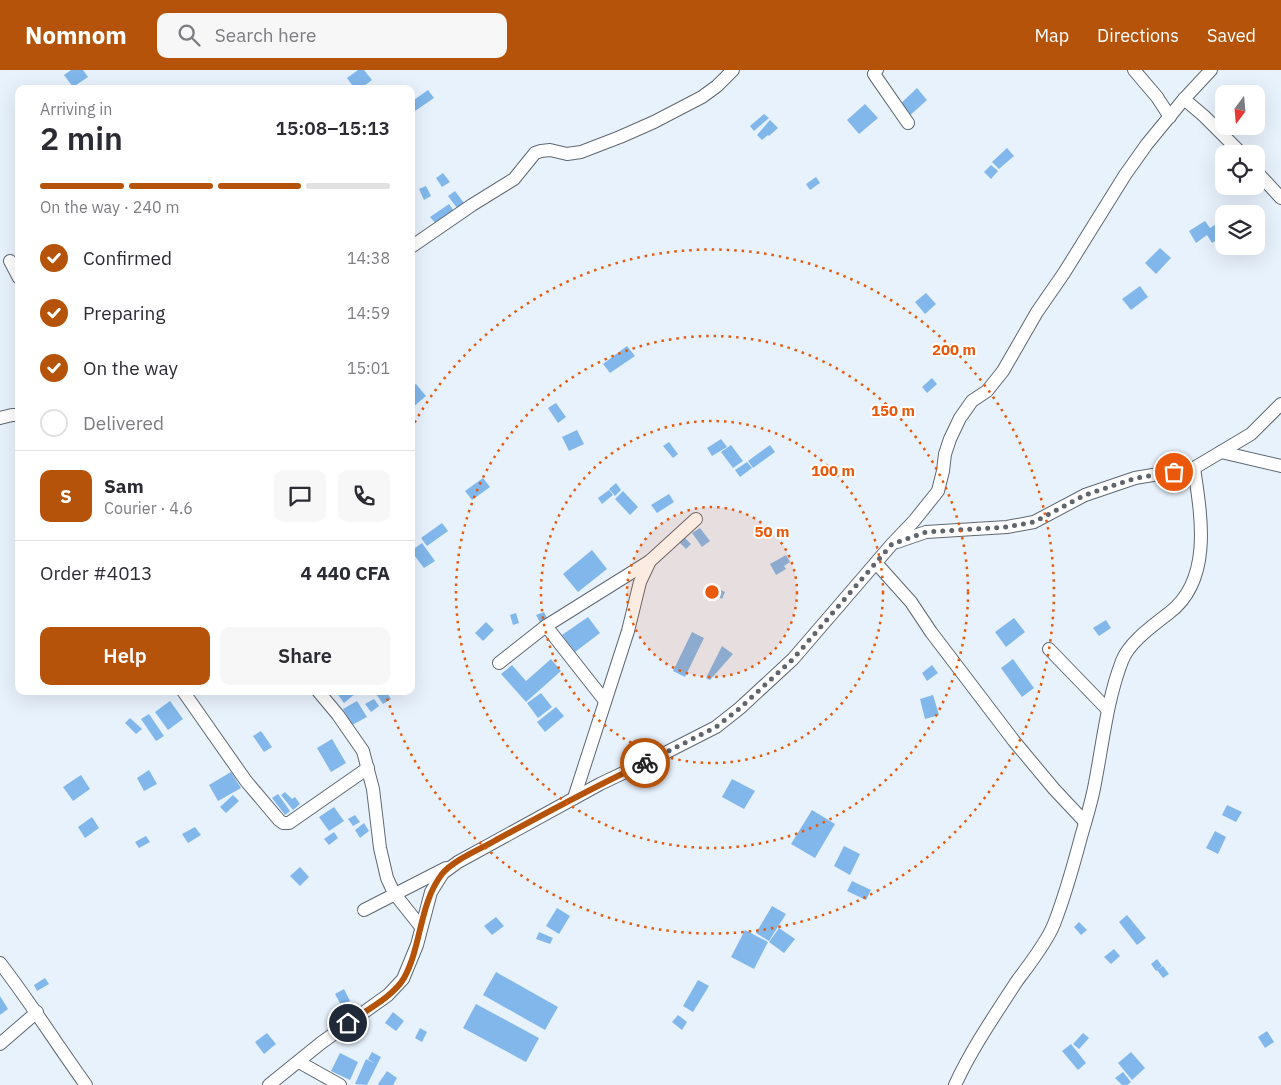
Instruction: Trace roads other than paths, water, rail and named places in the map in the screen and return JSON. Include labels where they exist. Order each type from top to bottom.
[{"type":"street","points":[[415,244],[514,179],[536,153],[550,150],[567,154],[581,152],[620,137],[702,97],[718,86],[733,70]]},
{"type":"street","points":[[877,70],[874,74],[908,123]]},
{"type":"street","points":[[1134,70],[1170,117]]},
{"type":"street","points":[[364,910],[458,862],[574,798],[716,727],[740,708],[793,659],[892,544],[914,522],[938,490],[943,471],[944,454],[960,418],[972,401],[987,391],[1003,371],[1037,312],[1147,144],[1211,70]]},
{"type":"street","points":[[1184,99],[1233,145]]},
{"type":"street","points":[[1265,181],[1281,198]]},
{"type":"street","points":[[10,261],[15,270]]},
{"type":"street","points":[[892,544],[926,532],[1007,527],[1034,522],[1085,495],[1136,478],[1194,468],[1251,434],[1281,404]]},
{"type":"street","points":[[0,418],[15,415]]},
{"type":"street","points":[[1221,452],[1281,466]]},
{"type":"street","points":[[955,1085],[995,1015],[1053,926],[1070,877],[1095,784],[1107,709],[1122,659],[1137,640],[1172,612],[1188,592],[1197,573],[1201,547],[1201,518],[1194,468]]},
{"type":"street","points":[[499,663],[546,626],[650,560],[696,519]]},
{"type":"street","points":[[574,798],[628,631],[640,582],[650,560]]},
{"type":"street","points":[[876,564],[911,602],[931,632],[1014,741],[1054,789],[1085,822]]},
{"type":"street","points":[[546,626],[605,701]]},
{"type":"street","points":[[1049,649],[1107,709]]},
{"type":"street","points":[[186,695],[246,781],[283,823],[289,823],[368,768]]},
{"type":"street","points":[[321,695],[363,751],[373,788],[383,863],[387,878],[394,894],[421,927]]},
{"type":"street","points":[[269,1085],[321,1043],[388,995],[403,979],[417,945],[431,892],[443,873],[458,862]]},
{"type":"street","points":[[0,964],[37,1012],[65,1057],[86,1085]]},
{"type":"street","points":[[0,1044],[37,1012]]},
{"type":"street","points":[[299,1062],[340,1085]]}]
